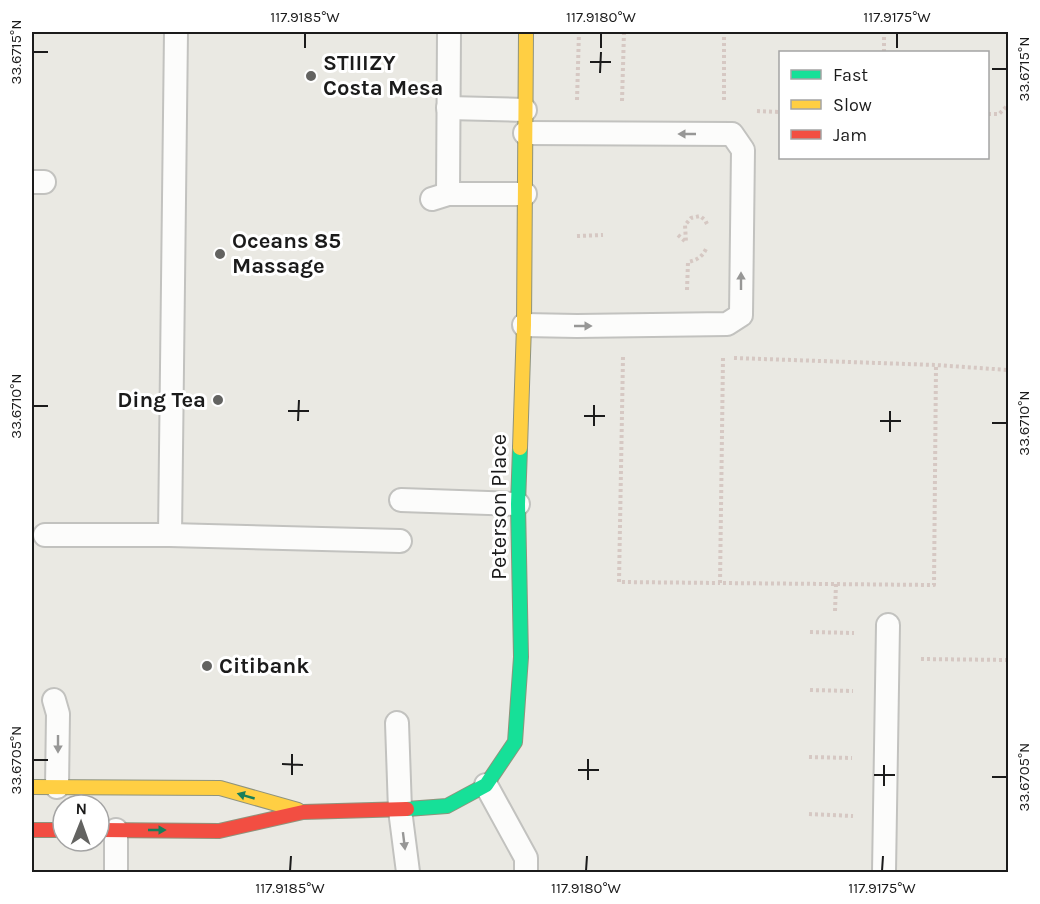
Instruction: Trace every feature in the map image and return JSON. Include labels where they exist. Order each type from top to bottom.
[{"type":"street","name":"Peterson Place","points":[[111,830],[219,831],[303,812],[400,810],[447,806],[486,785],[515,742],[521,657],[518,504],[524,325],[526,32]]},
{"type":"street","name":"Peterson Place","points":[[32,787],[220,788],[303,812]]},
{"type":"street","points":[[32,830],[51,830]]},
{"type":"lane","points":[[170,535],[176,32]]},
{"type":"lane","points":[[449,32],[448,108],[440,197],[525,194]]},
{"type":"lane","points":[[448,108],[525,110]]},
{"type":"lane","points":[[524,325],[727,324],[741,315],[743,150],[732,135],[525,133]]},
{"type":"lane","points":[[401,500],[518,504]]},
{"type":"lane","points":[[45,535],[170,535],[400,542]]},
{"type":"lane","points":[[884,873],[888,625]]},
{"type":"lane","points":[[54,700],[58,714],[57,788]]},
{"type":"lane","points":[[397,723],[400,810],[408,873]]},
{"type":"lane","points":[[486,785],[526,858],[528,871]]},
{"type":"lane","points":[[111,846],[116,873]]},
{"type":"path","points":[[577,108],[579,32]]},
{"type":"path","points":[[622,108],[624,32]]},
{"type":"path","points":[[724,32],[724,110]]},
{"type":"path","points":[[884,32],[884,51]]},
{"type":"path","points":[[989,114],[999,114],[1008,105]]},
{"type":"path","points":[[747,111],[779,112]]},
{"type":"path","points":[[678,236],[686,242],[685,225],[691,218],[700,216],[708,225]]},
{"type":"path","points":[[577,236],[603,235]]},
{"type":"path","points":[[687,325],[688,262],[695,261],[702,256],[707,247]]},
{"type":"path","points":[[720,583],[723,348]]},
{"type":"path","points":[[623,350],[619,582],[933,585],[936,365]]},
{"type":"path","points":[[723,358],[936,365],[1008,370]]},
{"type":"path","points":[[835,611],[836,584]]},
{"type":"path","points":[[810,632],[833,633]]},
{"type":"path","points":[[887,658],[1008,660]]},
{"type":"path","points":[[810,690],[832,691]]},
{"type":"path","points":[[809,757],[833,758]]},
{"type":"path","points":[[809,814],[831,815]]},
{"type":"traffic: fast","points":[[407,809],[447,806],[486,785],[515,742],[521,657],[518,504],[520,448]]},
{"type":"traffic: slow","points":[[520,448],[524,325],[526,32]]},
{"type":"traffic: slow","points":[[32,787],[220,788],[298,810]]},
{"type":"traffic: jam","points":[[111,830],[219,831],[303,812],[407,809]]},
{"type":"traffic: jam","points":[[32,830],[51,830]]},
{"type":"place","name":"STIIIZY Costa Mesa","points":[[311,76]]},
{"type":"place","name":"Oceans 85 Massage","points":[[220,254]]},
{"type":"place","name":"Ding Tea","points":[[218,400]]},
{"type":"place","name":"Citibank","points":[[207,666]]}]
